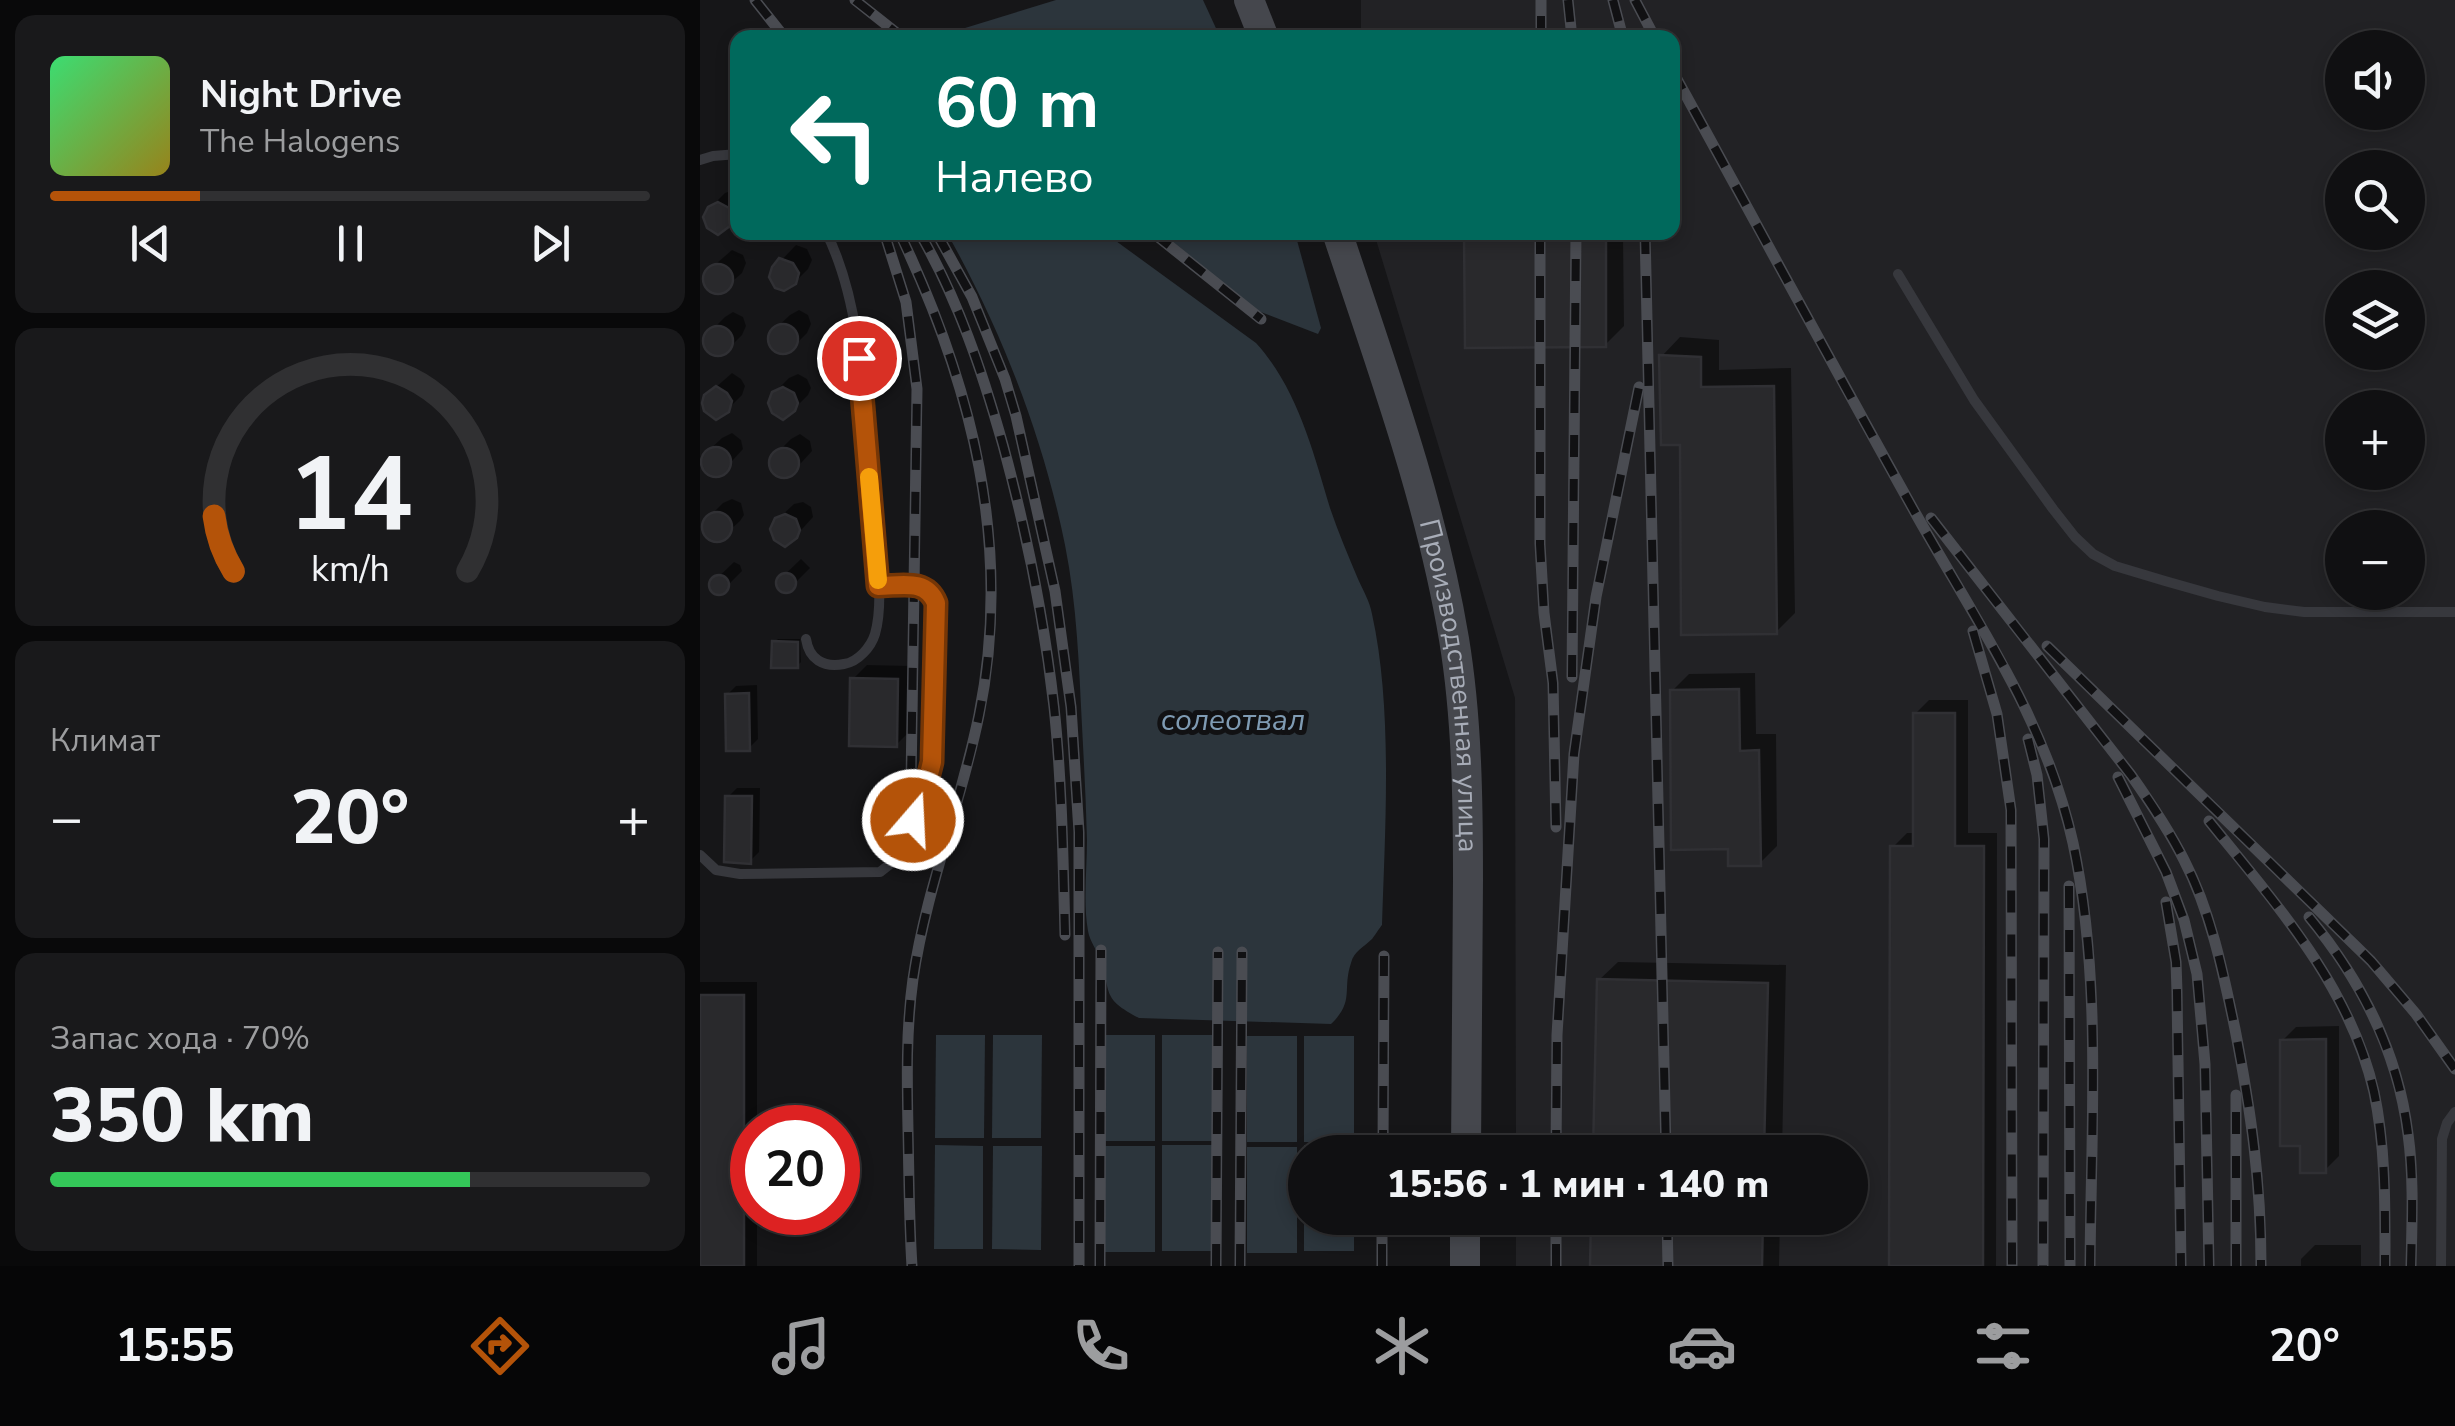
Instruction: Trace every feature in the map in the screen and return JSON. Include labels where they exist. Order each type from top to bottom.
[{"type":"main road","points":[[1249,0],[1261,30]]},
{"type":"main road","name":"Производственная улица","points":[[1340,240],[1415,474],[1438,556],[1455,642],[1465,743],[1468,845],[1466,1135]]},
{"type":"main road","points":[[1465,1235],[1465,1266]]},
{"type":"lane","points":[[700,160],[730,155]]},
{"type":"lane","points":[[806,638],[807,649],[816,660],[846,664],[866,649],[876,632],[878,586],[854,324],[829,240]]},
{"type":"lane","points":[[1898,274],[1974,400],[2053,509],[2093,554],[2148,576],[2266,606],[2304,612],[2455,612]]},
{"type":"lane","points":[[700,855],[716,870],[740,874],[880,872],[894,860],[925,790],[932,762],[936,610],[933,594],[920,585],[878,586]]},
{"type":"lane","points":[[2441,1266],[2442,1139],[2455,1112]]},
{"type":"shaded area","points":[[1361,0],[2455,0],[2455,1266],[1516,1266],[1516,1235],[1868,1235],[1868,1135],[1516,1135],[1515,698],[1376,240],[1680,240],[1680,30],[1361,30]]},
{"type":"water","points":[[1056,0],[1203,0],[1217,30],[958,30]]},
{"type":"water","name":"солеотвал","points":[[951,240],[1115,240],[1256,343],[1293,400],[1336,526],[1370,605],[1383,689],[1386,769],[1382,925],[1352,959],[1346,1002],[1331,1024],[1139,1018],[1110,994],[1087,920],[1087,826],[1078,658],[1065,545],[1045,464],[1018,384]]},
{"type":"water","points":[[1168,240],[1297,240],[1321,328],[1318,334],[1258,311]]},
{"type":"water","points":[[936,1035],[985,1035],[984,1138],[935,1138]]},
{"type":"water","points":[[993,1035],[1042,1035],[1041,1138],[992,1138]]},
{"type":"water","points":[[1105,1035],[1155,1035],[1155,1141],[1105,1141]]},
{"type":"water","points":[[1162,1035],[1213,1035],[1213,1141],[1162,1141]]},
{"type":"water","points":[[1247,1036],[1297,1036],[1297,1135],[1288,1135],[1288,1142],[1247,1142]]},
{"type":"water","points":[[1304,1036],[1354,1036],[1354,1135],[1304,1135]]},
{"type":"water","points":[[935,1145],[983,1146],[983,1249],[934,1249]]},
{"type":"water","points":[[1162,1145],[1213,1145],[1212,1251],[1162,1251]]},
{"type":"water","points":[[993,1146],[1042,1146],[1041,1250],[992,1249]]},
{"type":"water","points":[[1105,1146],[1155,1146],[1155,1252],[1105,1252]]},
{"type":"water","points":[[1247,1147],[1288,1147],[1288,1235],[1297,1235],[1297,1253],[1247,1253]]},
{"type":"water","points":[[1304,1235],[1354,1235],[1354,1251],[1304,1251]]},
{"type":"building","points":[[718,202],[730,208],[730,226],[718,235],[707,228],[703,217],[708,207]]},
{"type":"building","points":[[1464,240],[1606,240],[1606,347],[1465,348]]},
{"type":"building","points":[[779,258],[793,263],[799,273],[796,284],[784,291],[775,288],[769,277]]},
{"type":"building","points":[[718,264],[729,268],[733,279],[729,290],[718,294],[707,290],[703,279],[707,268]]},
{"type":"building","points":[[783,324],[794,328],[798,339],[794,350],[783,354],[772,350],[768,339],[772,328]]},
{"type":"building","points":[[718,326],[729,330],[733,341],[729,352],[718,356],[707,352],[703,341],[707,330]]},
{"type":"building","points":[[1659,355],[1701,357],[1701,387],[1774,386],[1777,634],[1681,635],[1680,445],[1661,445]]},
{"type":"building","points":[[716,386],[732,401],[729,412],[716,420],[704,411],[702,403],[704,395]]},
{"type":"building","points":[[783,387],[794,393],[798,403],[795,411],[783,420],[772,413],[768,403],[772,392]]},
{"type":"building","points":[[716,447],[727,451],[731,462],[727,473],[716,477],[705,473],[701,462],[705,451]]},
{"type":"building","points":[[784,448],[795,452],[799,463],[795,474],[784,478],[773,474],[769,463],[773,452]]},
{"type":"building","points":[[717,512],[728,516],[732,527],[728,538],[717,542],[706,538],[702,527],[706,516]]},
{"type":"building","points":[[785,514],[796,519],[800,530],[797,538],[785,547],[774,540],[770,529],[775,518]]},
{"type":"building","points":[[782,573],[790,573],[796,583],[790,593],[782,593],[776,587],[776,579]]},
{"type":"building","points":[[719,575],[729,585],[719,595],[709,585]]},
{"type":"building","points":[[772,641],[798,642],[798,668],[771,668]]},
{"type":"building","points":[[850,678],[898,679],[897,747],[849,746]]},
{"type":"building","points":[[1739,689],[1740,751],[1759,750],[1761,866],[1728,866],[1728,849],[1671,850],[1670,690]]},
{"type":"building","points":[[749,693],[750,751],[726,751],[725,694]]},
{"type":"building","points":[[1913,713],[1955,713],[1955,846],[1984,846],[1983,1266],[1889,1266],[1890,846],[1913,846]]},
{"type":"building","points":[[725,796],[752,796],[751,864],[724,862]]},
{"type":"building","points":[[1597,979],[1768,983],[1764,1135],[1593,1135]]},
{"type":"building","points":[[700,995],[744,995],[744,1105],[730,1105],[730,1235],[744,1235],[744,1266],[700,1266]]},
{"type":"building","points":[[2326,1039],[2326,1173],[2300,1173],[2300,1146],[2280,1146],[2280,1040]]},
{"type":"building","points":[[1591,1235],[1763,1235],[1762,1266],[1590,1266]]},
{"type":"railway","points":[[755,0],[779,30]]},
{"type":"railway","points":[[855,0],[893,30]]},
{"type":"railway","points":[[1541,0],[1541,30]]},
{"type":"railway","points":[[1568,0],[1571,30]]},
{"type":"railway","points":[[1613,0],[1621,30]]},
{"type":"railway","points":[[1635,0],[1651,30]]},
{"type":"railway","points":[[1680,85],[2007,674],[2046,755],[2061,798],[2073,843],[2088,947],[2093,1107],[2090,1266]]},
{"type":"railway","points":[[887,240],[906,302],[917,389],[911,783]]},
{"type":"railway","points":[[903,240],[947,348],[965,408],[988,528],[991,590],[979,715],[926,912],[911,998],[907,1092],[912,1266]]},
{"type":"railway","points":[[923,240],[946,283],[977,363],[1027,542],[1054,707],[1065,935]]},
{"type":"railway","points":[[940,240],[972,297],[1016,416],[1055,591],[1071,707],[1079,832],[1079,1266]]},
{"type":"railway","points":[[1162,240],[1261,319]]},
{"type":"railway","points":[[1540,240],[1540,544],[1553,683],[1556,827]]},
{"type":"railway","points":[[1572,677],[1576,240]]},
{"type":"railway","points":[[1645,240],[1666,1135]]},
{"type":"railway","points":[[1556,1135],[1557,1035],[1574,754],[1596,597],[1639,387]]},
{"type":"railway","points":[[1931,518],[2131,775],[2166,827],[2202,900],[2241,1060],[2257,1176],[2261,1266]]},
{"type":"railway","points":[[1973,631],[1997,714],[2011,810],[2012,1266]]},
{"type":"railway","points":[[2047,646],[2371,961],[2455,1069]]},
{"type":"railway","points":[[2028,739],[2037,775],[2044,839],[2043,1266]]},
{"type":"railway","points":[[2118,777],[2166,872],[2184,920],[2197,974],[2205,1064],[2209,1266]]},
{"type":"railway","points":[[2209,821],[2284,915],[2329,981],[2363,1053],[2381,1135],[2385,1266]]},
{"type":"railway","points":[[2069,886],[2070,1266]]},
{"type":"railway","points":[[2166,902],[2176,962],[2181,1266]]},
{"type":"railway","points":[[2309,917],[2361,992],[2396,1075],[2410,1150],[2411,1266]]},
{"type":"railway","points":[[1100,1266],[1101,950]]},
{"type":"railway","points":[[1216,1266],[1218,952]]},
{"type":"railway","points":[[1240,1266],[1242,952]]},
{"type":"railway","points":[[1383,1135],[1384,956]]},
{"type":"railway","points":[[2236,1095],[2236,1266]]},
{"type":"railway","points":[[1382,1235],[1382,1266]]},
{"type":"railway","points":[[1556,1235],[1556,1266]]},
{"type":"railway","points":[[1667,1235],[1668,1266]]},
{"type":"slow traffic","points":[[869,477],[878,580]]},
{"type":"route","points":[[859,358],[878,586],[920,585],[933,594],[936,603],[932,762],[913,820]]}]
